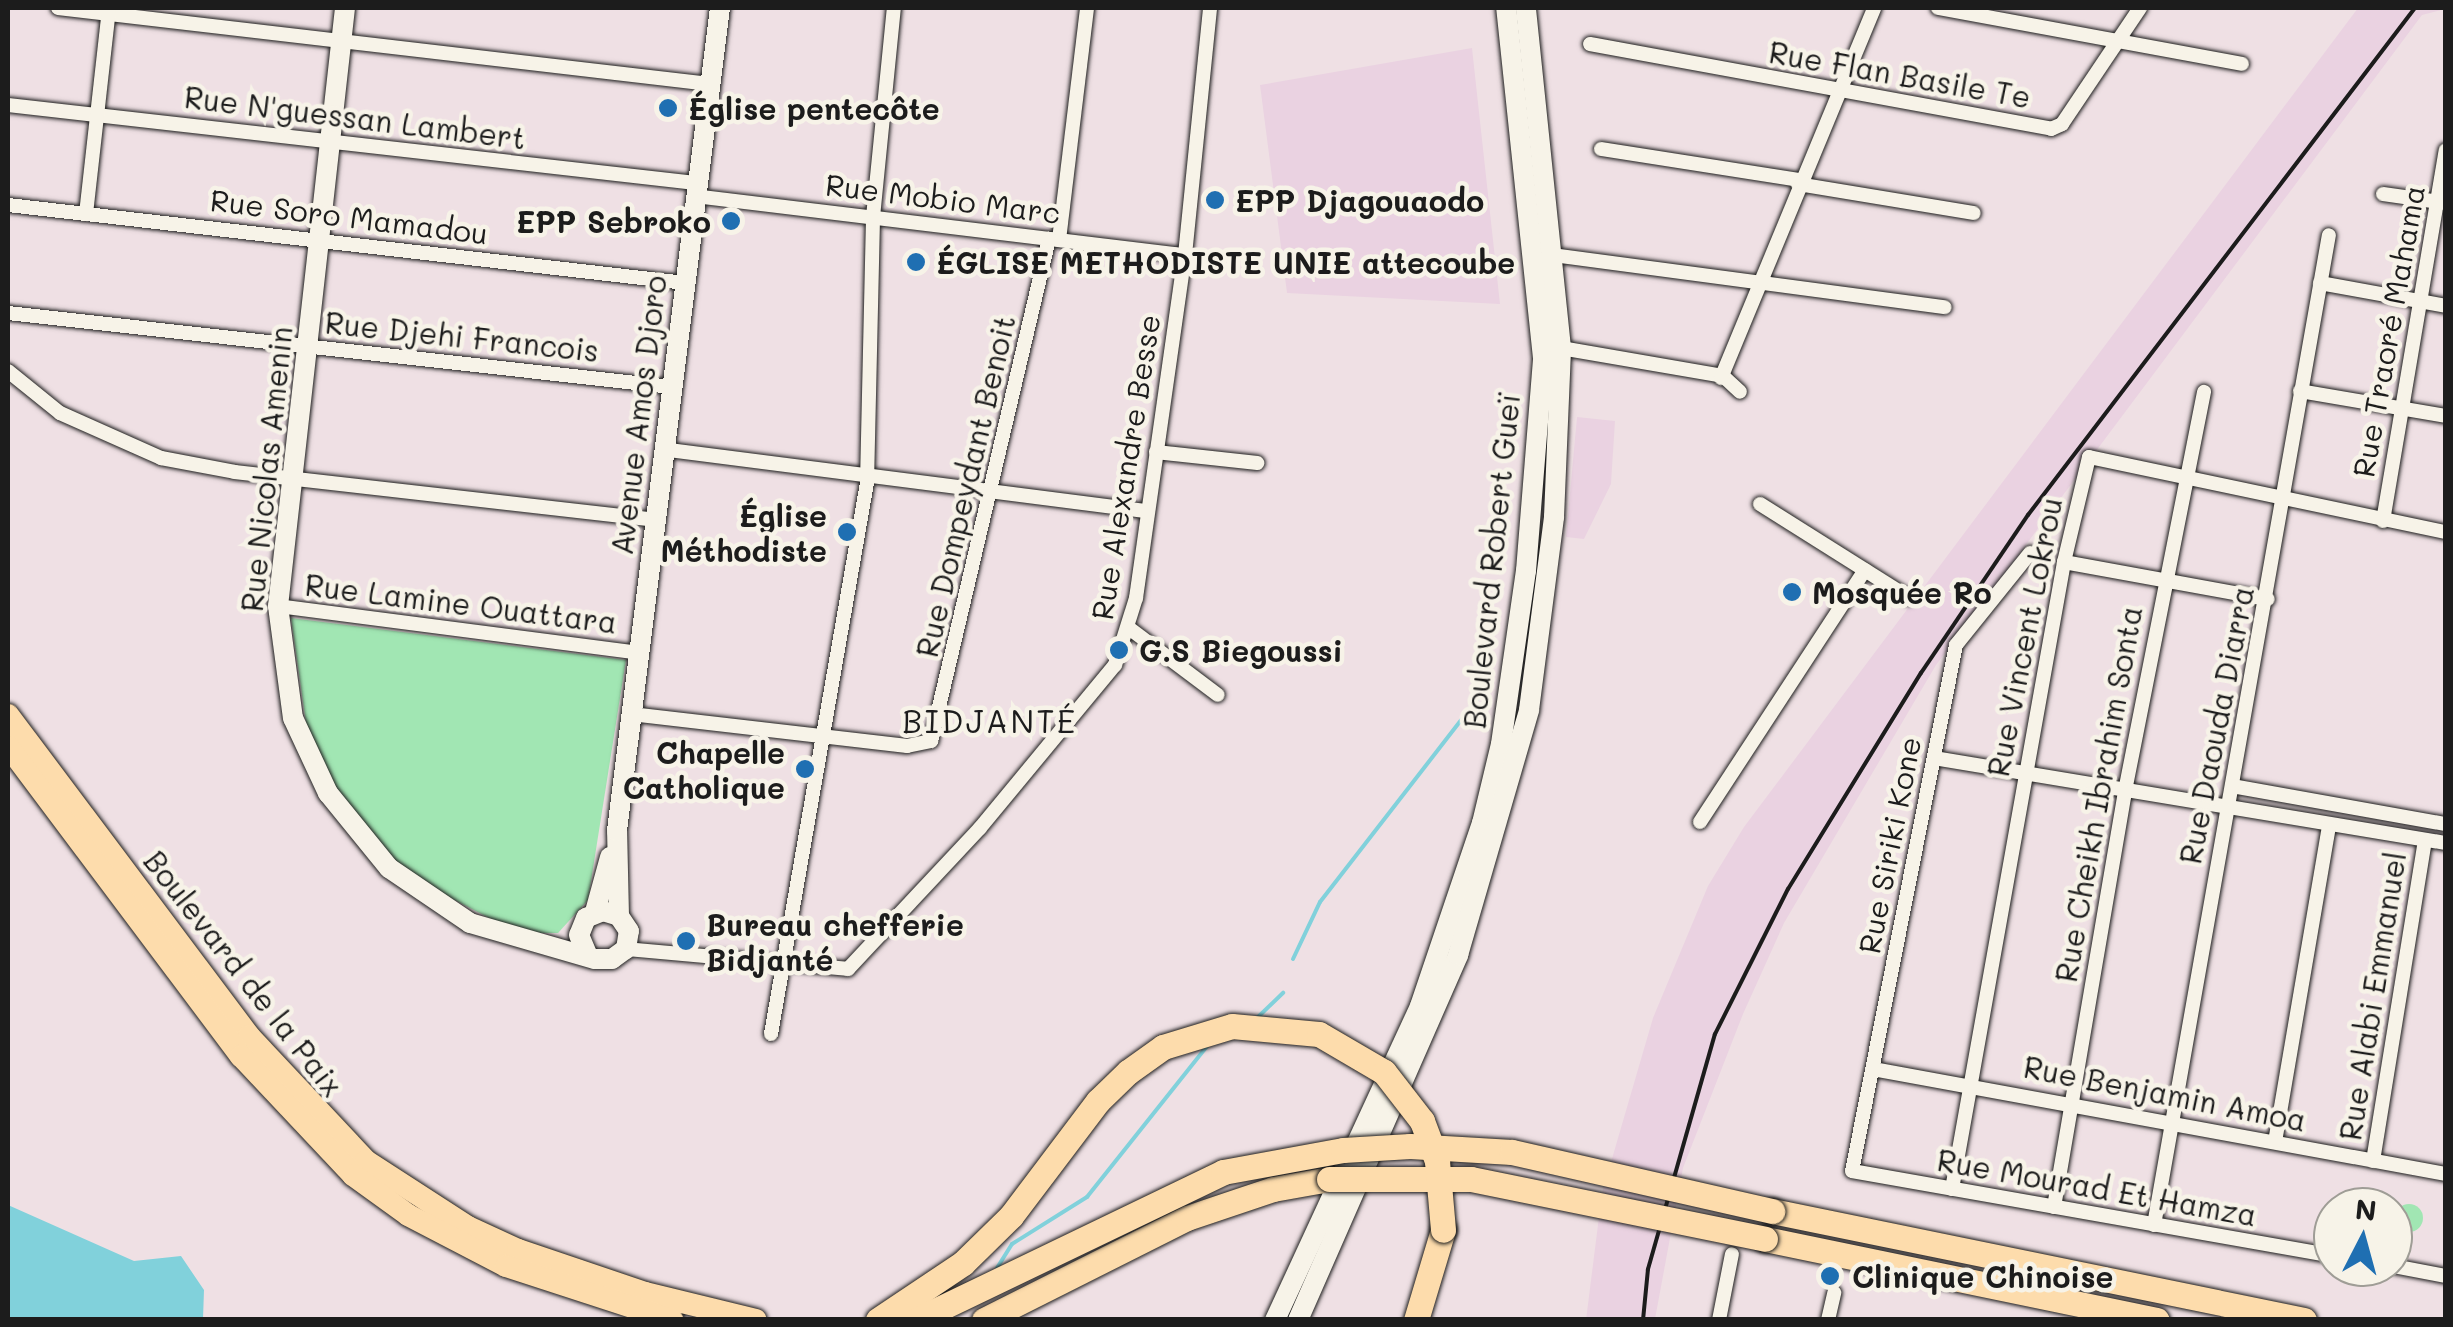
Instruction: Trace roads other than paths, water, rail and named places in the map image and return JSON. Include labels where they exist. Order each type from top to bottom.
[{"type":"highway","points":[[878,1320],[987,1240],[1128,1072],[1162,1046],[1232,1026],[1319,1034],[1384,1072],[1422,1121],[1436,1161],[1443,1230],[1416,1320]]},
{"type":"highway","points":[[916,1320],[1223,1172],[1344,1150],[1410,1146],[1512,1152],[1772,1211],[2304,1320]]},
{"type":"highway","points":[[984,1320],[1201,1213],[1329,1179],[1471,1179],[2157,1320]]},
{"type":"main road","name":"Rue Nicolas Amenin","points":[[345,8],[278,606],[294,718],[307,758],[376,854],[470,923],[505,938],[587,954]]},
{"type":"main road","name":"Avenue Amos Djoro","points":[[620,916],[617,831],[654,520],[669,450],[672,387],[720,8]]},
{"type":"main road","name":"Boulevard Robert Gueï","points":[[1275,1320],[1420,1006],[1482,823],[1501,744],[1526,571],[1542,358],[1506,8]]},
{"type":"main road","name":"Boulevard Robert Gueï","points":[[1298,1320],[1458,955],[1518,761],[1547,585],[1560,348],[1526,8]]},
{"type":"main road","name":"Boulevard de la Paix","points":[[8,715],[250,1036],[366,1162],[468,1228],[518,1250],[646,1294],[756,1320]]},
{"type":"main road","name":"Boulevard de la Paix","points":[[8,746],[241,1056],[353,1175],[408,1215],[506,1266],[672,1320]]},
{"type":"main road","name":"Avenue Amos Djoro","points":[[594,912],[617,831]]},
{"type":"main road","points":[[594,912],[620,916],[629,931],[626,948],[612,960],[587,954],[580,926],[594,912]]},
{"type":"street","points":[[58,8],[710,84]]},
{"type":"street","points":[[771,1034],[868,471],[873,217],[894,8]]},
{"type":"street","name":"Rue Dompeydant Benoit","points":[[631,714],[907,746],[931,741],[1054,239],[1087,8]]},
{"type":"street","name":"Rue Alexandre Besse","points":[[626,948],[835,972],[857,964],[1106,680],[1129,628],[1185,255],[1210,8]]},
{"type":"street","points":[[1720,378],[1874,8]]},
{"type":"street","points":[[1938,8],[2242,64]]},
{"type":"street","name":"Rue Flan Basile Te","points":[[1590,44],[1838,93],[2057,128],[2140,8]]},
{"type":"street","points":[[86,214],[109,11]]},
{"type":"street","name":"Rue N'guessan Lambert","points":[[8,104],[695,190]]},
{"type":"street","points":[[1601,149],[1974,213]]},
{"type":"street","name":"Rue Traoré Mahama","points":[[2383,520],[2419,302],[2442,202],[2446,150]]},
{"type":"street","name":"Rue Mobio Marc","points":[[695,190],[873,217],[1185,255]]},
{"type":"street","points":[[2383,194],[2442,202]]},
{"type":"street","name":"Rue Soro Mamadou","points":[[8,204],[685,283]]},
{"type":"street","name":"Rue Daouda Diarra","points":[[2154,1225],[2268,599],[2329,234]]},
{"type":"street","points":[[1553,254],[1945,306]]},
{"type":"street","points":[[2320,282],[2446,306]]},
{"type":"street","name":"Rue Djehi Francois","points":[[8,312],[672,387]]},
{"type":"street","points":[[1560,348],[1733,380],[1740,392]]},
{"type":"street","points":[[8,372],[60,412],[161,458],[654,520]]},
{"type":"street","points":[[2300,391],[2446,416]]},
{"type":"street","name":"Rue Cheikh Ibrahim Sonta","points":[[2054,1207],[2125,792],[2204,392]]},
{"type":"street","points":[[669,450],[868,471],[1147,511]]},
{"type":"street","points":[[1156,452],[1257,462]]},
{"type":"street","name":"Rue Vincent Lokrou","points":[[1952,1189],[2064,562],[2088,458],[2184,481],[2446,532]]},
{"type":"street","points":[[1760,504],[1910,598]]},
{"type":"street","name":"Rue Siriki Kone","points":[[1852,1172],[1956,645],[2030,552]]},
{"type":"street","points":[[2064,562],[2268,599]]},
{"type":"street","points":[[1700,822],[1866,570]]},
{"type":"street","name":"Rue Lamine Ouattara","points":[[278,606],[638,654]]},
{"type":"street","points":[[1129,628],[1218,695]]},
{"type":"street","points":[[1934,758],[2025,777],[2446,843]]},
{"type":"street","points":[[2232,786],[2446,824]]},
{"type":"street","points":[[2275,1142],[2329,825]]},
{"type":"street","name":"Rue Alabi Emmanuel","points":[[2373,1161],[2425,840]]},
{"type":"street","name":"Rue Benjamin Amoa","points":[[1872,1070],[1972,1084],[2446,1174]]},
{"type":"street","name":"Rue Mourad Et Hamza","points":[[1852,1172],[2313,1253]]},
{"type":"street","points":[[1719,1320],[1732,1254]]},
{"type":"street","points":[[2413,1270],[2446,1276]]},
{"type":"street","points":[[1828,1320],[1834,1293]]},
{"type":"water","points":[[8,1205],[134,1261],[181,1256],[204,1290],[203,1319],[8,1319]]},
{"type":"waterway","points":[[1293,959],[1320,902],[1479,697]]},
{"type":"waterway","points":[[1258,1017],[1283,993]]},
{"type":"waterway","points":[[997,1268],[1012,1244],[1087,1197],[1207,1046]]},
{"type":"railway","points":[[1643,1320],[1648,1269],[1715,1034],[1788,889],[1921,673],[2028,515],[2415,8]]},
{"type":"place","name":"Église pentecôte","points":[[668,108]]},
{"type":"place","name":"EPP Djagouaodo","points":[[1215,200]]},
{"type":"place","name":"EPP Sebroko","points":[[731,221]]},
{"type":"place","name":"ÉGLISE METHODISTE UNIE attecoube","points":[[916,262]]},
{"type":"place","name":"Église Méthodiste","points":[[847,532]]},
{"type":"place","name":"Mosquée Ro","points":[[1792,592]]},
{"type":"place","name":"G.S Biegoussi","points":[[1119,650]]},
{"type":"place","name":"Chapelle Catholique","points":[[805,769]]},
{"type":"place","name":"Bureau chefferie Bidjanté","points":[[686,941]]},
{"type":"place","name":"Clinique Chinoise","points":[[1830,1276]]},
{"type":"district","name":"BIDJANTÉ","points":[[990,720]]}]
